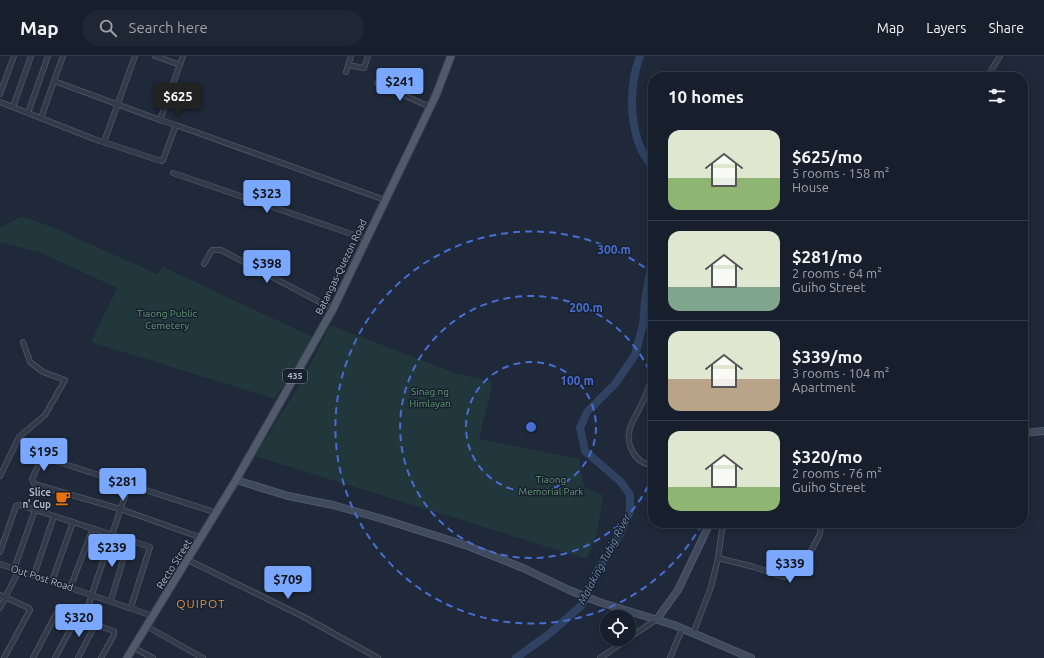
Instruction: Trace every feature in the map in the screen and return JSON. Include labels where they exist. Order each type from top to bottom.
[{"type":"main road","name":"Batangas-Quezon Road","points":[[236,480],[333,309],[430,107],[452,56]]},
{"type":"main road","name":"Recto Street","points":[[128,658],[146,626],[202,538],[236,480]]},
{"type":"street","points":[[0,94],[14,56]]},
{"type":"street","points":[[13,107],[31,56]]},
{"type":"street","points":[[28,113],[48,56]]},
{"type":"street","points":[[41,118],[63,56]]},
{"type":"street","points":[[104,142],[135,56]]},
{"type":"street","points":[[155,56],[180,65]]},
{"type":"street","points":[[160,120],[183,56]]},
{"type":"street","points":[[346,72],[351,56]]},
{"type":"street","points":[[348,65],[364,68],[368,56]]},
{"type":"street","points":[[990,72],[1000,56]]},
{"type":"street","points":[[54,81],[385,200]]},
{"type":"street","points":[[377,83],[430,107]]},
{"type":"street","points":[[0,102],[104,142],[161,161],[163,160],[176,125]]},
{"type":"street","points":[[173,172],[366,239]]},
{"type":"street","points":[[204,264],[212,250],[217,249],[333,309]]},
{"type":"street","points":[[0,476],[19,437],[45,415],[66,380],[43,372],[30,362],[23,342]]},
{"type":"street","points":[[648,387],[630,428],[629,438],[631,450],[639,460],[648,465]]},
{"type":"street","points":[[1028,433],[1044,431]]},
{"type":"street","points":[[202,538],[120,509],[34,484],[32,479],[41,459],[46,458],[216,513]]},
{"type":"street","points":[[236,480],[288,496],[333,505],[386,520],[468,546],[523,568],[569,590],[599,602],[657,619],[751,658]]},
{"type":"street","points":[[83,621],[128,484]]},
{"type":"street","points":[[0,552],[16,506],[20,505],[150,547],[131,607]]},
{"type":"street","points":[[14,569],[35,510]]},
{"type":"street","points":[[34,575],[54,516]]},
{"type":"street","points":[[52,581],[73,522]]},
{"type":"street","points":[[70,588],[93,528]]},
{"type":"street","points":[[636,633],[657,619],[678,590],[708,528]]},
{"type":"street","points":[[693,634],[711,587],[718,558],[722,528]]},
{"type":"street","points":[[718,558],[754,567],[784,577],[804,564],[820,534],[821,528]]},
{"type":"street","points":[[111,600],[129,540]]},
{"type":"street","points":[[188,560],[302,616],[378,658]]},
{"type":"street","name":"Out Post Road","points":[[0,564],[70,588],[111,600],[153,616]]},
{"type":"street","points":[[0,608],[20,570]]},
{"type":"street","points":[[0,595],[29,608],[30,610],[4,658]]},
{"type":"street","points":[[33,658],[56,614],[114,631],[114,635],[101,658]]},
{"type":"street","points":[[55,658],[76,619]]},
{"type":"street","points":[[78,658],[95,625]]},
{"type":"street","points":[[146,626],[203,658]]},
{"type":"street","points":[[670,658],[682,629]]},
{"type":"street","points":[[600,658],[618,646]]},
{"type":"street","points":[[134,648],[153,658]]},
{"type":"green space","name":"Tiaong Public Cemetery","points":[[21,216],[52,227],[157,274],[163,267],[313,337],[275,399],[91,342],[117,288],[42,253],[0,242],[0,228]]},
{"type":"green space","points":[[330,325],[455,373],[493,382],[479,439],[579,459],[584,487],[603,495],[597,533],[587,559],[255,456],[303,379]]},
{"type":"waterway","name":"Malaking Tubig River","points":[[640,56],[634,77],[632,111],[640,147],[648,160]]},
{"type":"waterway","name":"Malaking Tubig River","points":[[516,658],[549,634],[582,605],[597,572],[620,534],[630,511],[630,495],[621,482],[585,451],[580,428],[587,412],[615,384],[635,355],[643,325],[648,284]]},
{"type":"place","name":"Slice n' Cup","points":[[63,498]]},
{"type":"district","name":"QUIPOT","points":[[201,603]]},
{"type":"park label","name":"Sinag ng Himlayan","points":[[430,396]]},
{"type":"park label","name":"Tiaong Memorial Park","points":[[551,484]]}]
